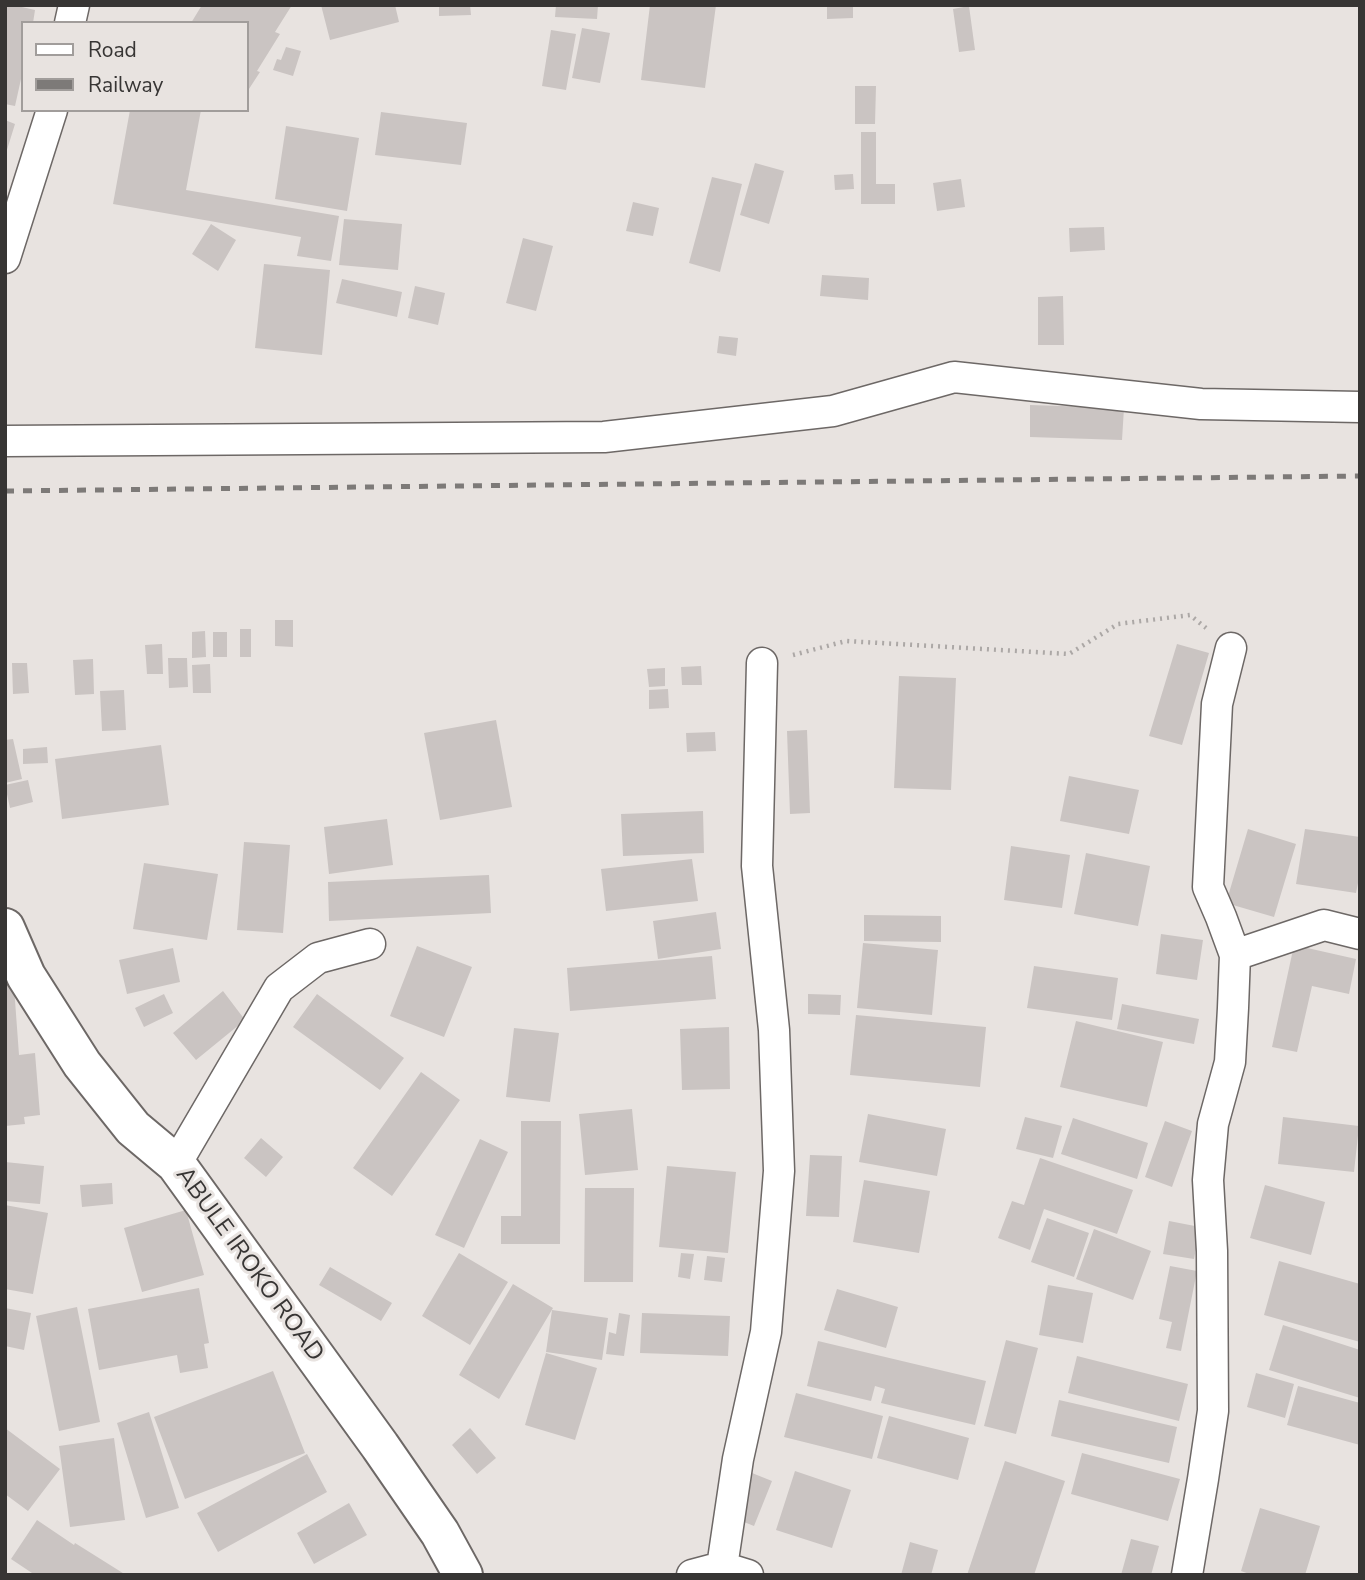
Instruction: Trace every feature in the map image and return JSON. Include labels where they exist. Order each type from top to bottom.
[{"type":"street","points":[[5,258],[51,112]]},
{"type":"street","points":[[5,441],[604,437],[833,411],[954,377],[1201,404],[1360,407]]},
{"type":"street","points":[[1187,1575],[1213,1411],[1212,1251],[1208,1180],[1213,1124],[1230,1062],[1235,955],[1208,887],[1217,704],[1231,648]]},
{"type":"street","points":[[692,1575],[735,1571],[738,1460],[766,1332],[779,1171],[774,1030],[757,866],[762,663]]},
{"type":"street","points":[[1235,955],[1324,925],[1360,934]]},
{"type":"street","name":"ABULE IROKO ROAD","points":[[5,928],[26,976],[82,1064],[133,1128],[176,1164],[380,1446],[440,1533],[463,1575]]},
{"type":"street","points":[[176,1164],[279,988],[318,958],[370,944]]},
{"type":"path","points":[[762,663],[846,641],[1069,654],[1118,624],[1189,615],[1231,648]]},
{"type":"building","points":[[5,5],[13,5],[35,10],[33,21],[21,21],[21,79],[15,106],[5,104]]},
{"type":"building","points":[[202,5],[292,5],[275,32],[280,34],[248,90],[248,21],[192,21]]},
{"type":"building","points":[[321,5],[395,5],[399,22],[330,40]]},
{"type":"building","points":[[439,5],[470,5],[471,15],[439,16]]},
{"type":"building","points":[[556,5],[598,5],[597,19],[555,17]]},
{"type":"building","points":[[650,5],[716,5],[705,88],[641,80]]},
{"type":"building","points":[[827,5],[853,5],[853,18],[827,19]]},
{"type":"building","points":[[969,6],[975,50],[959,52],[953,9]]},
{"type":"building","points":[[582,28],[610,33],[600,83],[572,78]]},
{"type":"building","points":[[551,30],[576,34],[566,90],[542,86]]},
{"type":"building","points":[[286,47],[301,51],[293,76],[273,70]]},
{"type":"building","points":[[855,86],[876,86],[875,124],[855,124]]},
{"type":"building","points":[[130,112],[201,112],[186,190],[339,216],[331,261],[297,256],[301,237],[113,204]]},
{"type":"building","points":[[381,112],[467,123],[461,165],[375,155]]},
{"type":"building","points":[[5,120],[15,124],[6,153],[5,153]]},
{"type":"building","points":[[286,126],[359,138],[347,211],[275,199]]},
{"type":"building","points":[[861,132],[876,132],[876,184],[895,184],[895,204],[861,204]]},
{"type":"building","points":[[755,163],[784,171],[769,224],[740,215]]},
{"type":"building","points":[[853,174],[854,189],[835,190],[834,175]]},
{"type":"building","points":[[712,177],[742,184],[720,272],[689,263]]},
{"type":"building","points":[[961,179],[965,207],[937,211],[933,183]]},
{"type":"building","points":[[633,202],[659,208],[653,236],[626,231]]},
{"type":"building","points":[[344,219],[402,224],[398,270],[339,265]]},
{"type":"building","points":[[211,224],[236,240],[218,271],[192,254]]},
{"type":"building","points":[[1104,227],[1105,250],[1070,252],[1069,228]]},
{"type":"building","points":[[523,238],[553,246],[536,311],[506,303]]},
{"type":"building","points":[[264,264],[330,270],[322,355],[255,348]]},
{"type":"building","points":[[822,275],[869,278],[868,300],[820,296]]},
{"type":"building","points":[[342,279],[402,292],[397,317],[336,303]]},
{"type":"building","points":[[415,286],[445,293],[438,325],[408,318]]},
{"type":"building","points":[[1063,296],[1064,345],[1038,345],[1038,297]]},
{"type":"building","points":[[719,336],[738,338],[736,356],[717,353]]},
{"type":"building","points":[[1030,405],[1124,408],[1122,440],[1030,437]]},
{"type":"building","points":[[275,620],[293,620],[293,647],[275,646]]},
{"type":"building","points":[[240,629],[251,629],[251,657],[240,657]]},
{"type":"building","points":[[205,631],[206,657],[192,658],[192,632]]},
{"type":"building","points":[[213,632],[227,632],[227,657],[213,657]]},
{"type":"building","points":[[162,644],[163,674],[147,674],[145,645]]},
{"type":"building","points":[[1177,644],[1209,653],[1182,745],[1149,736]]},
{"type":"building","points":[[168,658],[187,658],[188,687],[169,688]]},
{"type":"building","points":[[93,659],[94,694],[75,695],[73,660]]},
{"type":"building","points":[[12,663],[27,663],[29,693],[13,694]]},
{"type":"building","points":[[210,664],[211,693],[193,693],[192,665]]},
{"type":"building","points":[[701,666],[702,685],[682,685],[681,667]]},
{"type":"building","points":[[665,668],[665,686],[649,687],[647,669]]},
{"type":"building","points":[[899,676],[956,678],[951,790],[894,788]]},
{"type":"building","points":[[668,689],[669,708],[649,709],[649,690]]},
{"type":"building","points":[[124,690],[126,730],[102,731],[100,691]]},
{"type":"building","points":[[496,720],[512,807],[440,820],[424,733]]},
{"type":"building","points":[[807,730],[810,813],[790,814],[787,731]]},
{"type":"building","points":[[715,732],[716,751],[687,752],[686,733]]},
{"type":"building","points":[[13,739],[22,779],[5,783],[5,740]]},
{"type":"building","points":[[161,745],[169,805],[62,819],[55,759]]},
{"type":"building","points":[[47,747],[48,763],[23,764],[23,749]]},
{"type":"building","points":[[1069,776],[1139,790],[1129,834],[1060,821]]},
{"type":"building","points":[[28,780],[33,802],[10,808],[5,785]]},
{"type":"building","points":[[703,811],[704,853],[623,856],[621,814]]},
{"type":"building","points":[[387,819],[393,865],[329,874],[324,827]]},
{"type":"building","points":[[1248,829],[1296,844],[1274,917],[1226,903]]},
{"type":"building","points":[[1305,829],[1360,837],[1360,873],[1356,893],[1296,884]]},
{"type":"building","points":[[244,842],[290,845],[283,933],[237,930]]},
{"type":"building","points":[[1011,846],[1070,855],[1062,908],[1004,900]]},
{"type":"building","points":[[1086,853],[1150,866],[1138,926],[1074,914]]},
{"type":"building","points":[[692,859],[698,901],[606,911],[601,869]]},
{"type":"building","points":[[144,863],[218,874],[207,940],[133,929]]},
{"type":"building","points":[[489,875],[491,913],[329,921],[328,882]]},
{"type":"building","points":[[716,912],[721,949],[658,959],[653,921]]},
{"type":"building","points":[[864,915],[941,916],[941,942],[864,941]]},
{"type":"building","points":[[1161,934],[1203,940],[1197,980],[1156,974]]},
{"type":"building","points":[[863,943],[938,950],[932,1015],[857,1008]]},
{"type":"building","points":[[1294,945],[1356,959],[1349,994],[1312,986],[1297,1052],[1272,1047]]},
{"type":"building","points":[[417,946],[472,967],[444,1037],[390,1016]]},
{"type":"building","points":[[173,948],[180,982],[127,994],[119,960]]},
{"type":"building","points":[[712,956],[716,999],[570,1011],[567,968]]},
{"type":"building","points":[[1034,966],[1118,978],[1112,1020],[1027,1008]]},
{"type":"building","points":[[13,973],[19,1055],[35,1053],[40,1115],[24,1117],[25,1124],[5,1126],[5,974]]},
{"type":"building","points":[[223,991],[245,1020],[196,1060],[173,1033]]},
{"type":"building","points":[[164,994],[173,1013],[144,1027],[135,1008]]},
{"type":"building","points":[[317,994],[404,1058],[380,1090],[293,1027]]},
{"type":"building","points":[[808,994],[841,995],[840,1015],[808,1014]]},
{"type":"building","points":[[1122,1004],[1199,1019],[1194,1044],[1117,1029]]},
{"type":"building","points":[[856,1015],[986,1027],[980,1087],[850,1075]]},
{"type":"building","points":[[1076,1021],[1163,1042],[1147,1107],[1060,1087]]},
{"type":"building","points":[[729,1027],[730,1089],[682,1090],[680,1029]]},
{"type":"building","points":[[514,1028],[559,1033],[550,1102],[506,1097]]},
{"type":"building","points":[[421,1072],[460,1100],[392,1196],[353,1168]]},
{"type":"building","points":[[632,1109],[638,1170],[585,1175],[579,1114]]},
{"type":"building","points":[[868,1114],[946,1129],[937,1176],[859,1162]]},
{"type":"building","points":[[1025,1117],[1062,1126],[1053,1158],[1016,1149]]},
{"type":"building","points":[[1283,1117],[1359,1126],[1354,1172],[1278,1164]]},
{"type":"building","points":[[1073,1118],[1148,1143],[1137,1179],[1061,1154]]},
{"type":"building","points":[[521,1121],[561,1121],[560,1244],[501,1244],[501,1216],[521,1216]]},
{"type":"building","points":[[1165,1121],[1192,1131],[1172,1187],[1145,1177]]},
{"type":"building","points":[[261,1138],[283,1157],[266,1177],[244,1158]]},
{"type":"building","points":[[480,1139],[508,1152],[464,1248],[435,1235]]},
{"type":"building","points":[[810,1155],[842,1156],[839,1217],[806,1216]]},
{"type":"building","points":[[1040,1158],[1133,1190],[1117,1234],[1044,1209],[1030,1250],[998,1238],[1012,1201],[1024,1205]]},
{"type":"building","points":[[5,1162],[44,1166],[40,1204],[5,1201]]},
{"type":"building","points":[[667,1166],[736,1172],[728,1253],[659,1247]]},
{"type":"building","points":[[864,1180],[930,1191],[919,1253],[853,1242]]},
{"type":"building","points":[[112,1183],[113,1204],[82,1207],[80,1185]]},
{"type":"building","points":[[1265,1185],[1325,1202],[1311,1255],[1250,1238]]},
{"type":"building","points":[[585,1188],[634,1188],[633,1282],[584,1282]]},
{"type":"building","points":[[5,1205],[48,1213],[33,1294],[5,1289]]},
{"type":"building","points":[[186,1210],[204,1275],[142,1292],[124,1228]]},
{"type":"building","points":[[1047,1218],[1089,1233],[1074,1277],[1031,1262]]},
{"type":"building","points":[[1169,1221],[1200,1227],[1194,1259],[1163,1254]]},
{"type":"building","points":[[1094,1229],[1151,1251],[1133,1300],[1076,1279]]},
{"type":"building","points":[[459,1253],[508,1282],[470,1345],[422,1316]]},
{"type":"building","points":[[681,1253],[694,1254],[690,1279],[678,1277]]},
{"type":"building","points":[[707,1256],[725,1258],[722,1282],[704,1280]]},
{"type":"building","points":[[1279,1261],[1360,1284],[1360,1342],[1264,1315]]},
{"type":"building","points":[[1170,1266],[1197,1271],[1181,1351],[1166,1348],[1172,1322],[1159,1319]]},
{"type":"building","points":[[330,1267],[392,1303],[381,1321],[319,1285]]},
{"type":"building","points":[[513,1284],[553,1308],[499,1399],[459,1375]]},
{"type":"building","points":[[1048,1285],[1093,1293],[1083,1343],[1039,1335]]},
{"type":"building","points":[[199,1288],[209,1343],[204,1344],[208,1368],[180,1373],[177,1355],[99,1370],[88,1309]]},
{"type":"building","points":[[837,1289],[898,1307],[886,1348],[824,1330]]},
{"type":"building","points":[[77,1307],[100,1422],[59,1431],[36,1316]]},
{"type":"building","points":[[5,1308],[31,1313],[24,1350],[5,1346]]},
{"type":"building","points":[[552,1310],[608,1318],[602,1360],[546,1352]]},
{"type":"building","points":[[619,1313],[630,1315],[624,1356],[606,1354],[609,1332],[616,1334]]},
{"type":"building","points":[[642,1313],[730,1316],[728,1356],[640,1353]]},
{"type":"building","points":[[1283,1325],[1360,1350],[1360,1398],[1269,1370]]},
{"type":"building","points":[[1006,1340],[1038,1348],[1016,1434],[984,1426]]},
{"type":"building","points":[[818,1341],[986,1381],[975,1425],[881,1403],[885,1389],[875,1386],[871,1401],[807,1386]]},
{"type":"building","points":[[546,1353],[597,1368],[575,1440],[525,1425]]},
{"type":"building","points":[[1077,1356],[1188,1384],[1179,1421],[1068,1393]]},
{"type":"building","points":[[273,1371],[305,1453],[185,1499],[154,1417]]},
{"type":"building","points":[[1256,1373],[1294,1384],[1285,1418],[1247,1407]]},
{"type":"building","points":[[1298,1386],[1360,1403],[1360,1445],[1287,1425]]},
{"type":"building","points":[[796,1393],[883,1416],[872,1459],[784,1437]]},
{"type":"building","points":[[1059,1400],[1177,1427],[1169,1463],[1051,1436]]},
{"type":"building","points":[[149,1412],[179,1508],[146,1518],[117,1423]]},
{"type":"building","points":[[889,1416],[969,1438],[958,1480],[877,1458]]},
{"type":"building","points":[[5,1428],[60,1469],[28,1511],[5,1494]]},
{"type":"building","points":[[470,1428],[496,1458],[477,1474],[452,1445]]},
{"type":"building","points":[[114,1438],[125,1520],[70,1527],[59,1446]]},
{"type":"building","points":[[1082,1453],[1180,1479],[1168,1521],[1071,1494]]},
{"type":"building","points":[[307,1454],[327,1492],[218,1552],[197,1513]]},
{"type":"building","points":[[1005,1461],[1065,1481],[1034,1575],[967,1575]]},
{"type":"building","points":[[795,1471],[851,1490],[832,1548],[776,1530]]},
{"type":"building","points":[[752,1473],[772,1481],[754,1526],[734,1518]]},
{"type":"building","points":[[349,1503],[367,1535],[314,1564],[297,1533]]},
{"type":"building","points":[[1260,1508],[1320,1526],[1305,1575],[1252,1575],[1241,1571]]},
{"type":"building","points":[[37,1520],[126,1575],[35,1575],[11,1559]]},
{"type":"building","points":[[1131,1539],[1159,1546],[1151,1575],[1121,1575]]},
{"type":"building","points":[[910,1542],[938,1550],[931,1575],[901,1575]]},
{"type":"railway","points":[[5,491],[1360,476]]}]
